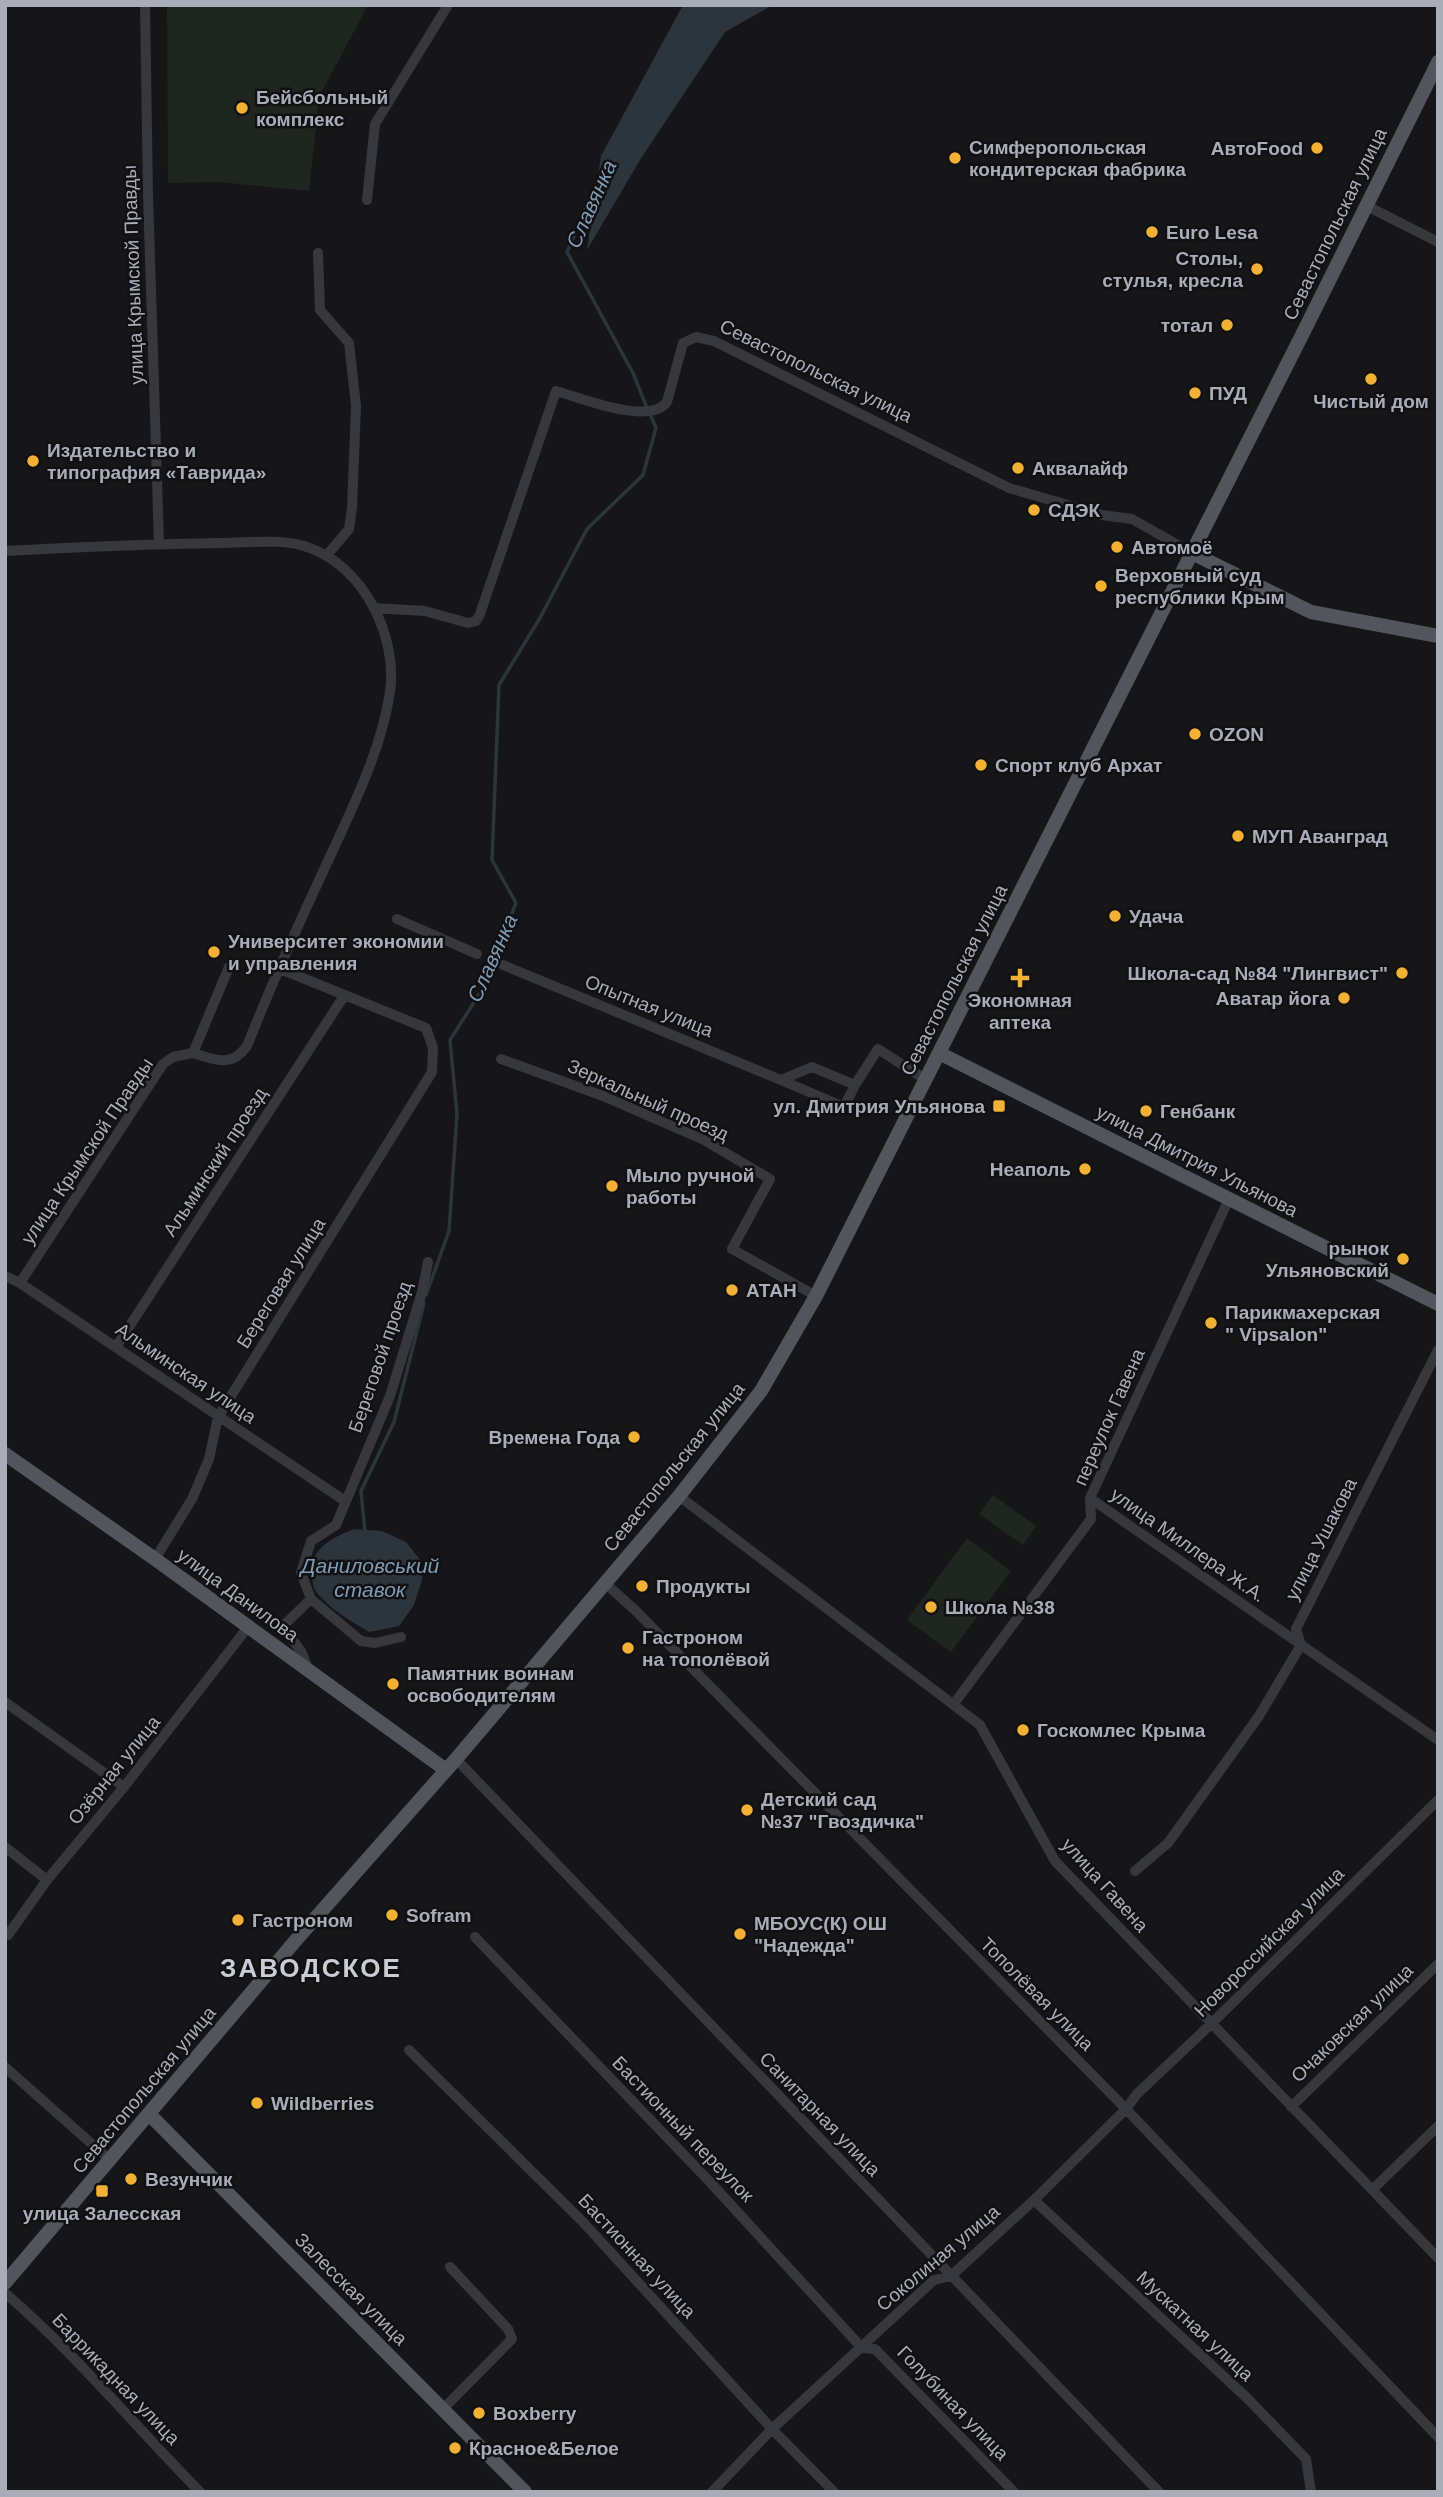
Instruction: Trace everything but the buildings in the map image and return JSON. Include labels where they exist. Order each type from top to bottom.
[{"type":"main road","name":"Севастопольская улица","points":[[7,2277],[296,1940],[456,1759],[679,1496],[761,1391],[816,1296],[1438,62]]},
{"type":"main road","points":[[1192,552],[1311,612],[1438,636]]},
{"type":"main road","name":"улица Дмитрия Ульянова","points":[[939,1053],[1438,1304]]},
{"type":"main road","name":"улица Данилова","points":[[5,1454],[446,1770]]},
{"type":"main road","name":"Залесская улица","points":[[149,2114],[525,2492]]},
{"type":"street","name":"улица Крымской Правды","points":[[145,5],[159,544]]},
{"type":"street","points":[[367,200],[375,124],[448,5]]},
{"type":"street","points":[[1366,205],[1438,242]]},
{"type":"street","points":[[318,253],[320,310],[349,343],[356,406],[349,529],[327,555]]},
{"type":"street","name":"Севастопольская улица","points":[[374,608],[425,611],[468,623],[476,621],[556,391],[630,411],[654,411],[663,408],[683,343],[696,337],[713,341],[1009,488],[1102,515],[1132,519],[1192,552]]},
{"type":"street","points":[[5,551],[159,544],[278,543],[305,546],[327,555],[360,586],[374,608],[389,650],[391,671],[390,693],[377,741],[348,818],[278,968],[247,1046],[240,1056],[232,1061],[193,1053],[229,967]]},
{"type":"street","points":[[397,919],[477,954]]},
{"type":"street","name":"Опытная улица","points":[[503,965],[844,1107],[878,1049],[926,1080]]},
{"type":"street","points":[[278,968],[344,996]]},
{"type":"street","name":"Береговая улица","points":[[155,1559],[192,1499],[209,1459],[218,1417],[432,1072],[433,1048],[426,1028],[344,996]]},
{"type":"street","name":"Альминский проезд","points":[[116,1347],[344,996]]},
{"type":"street","name":"улица Крымской Правды","points":[[20,1283],[163,1064],[173,1057],[193,1053]]},
{"type":"street","name":"Зеркальный проезд","points":[[501,1059],[603,1096],[705,1140],[771,1179],[732,1250],[816,1296]]},
{"type":"street","points":[[781,1080],[812,1067],[855,1085]]},
{"type":"street","name":"переулок Гавена","points":[[953,1704],[1091,1519],[1090,1498],[1228,1199]]},
{"type":"street","name":"Береговой проезд","points":[[311,1599],[301,1573],[311,1541],[336,1525],[390,1396],[422,1292],[428,1262]]},
{"type":"street","name":"Альминская улица","points":[[5,1276],[20,1283],[345,1501]]},
{"type":"street","name":"улица Ушакова","points":[[1136,1871],[1174,1835],[1259,1716],[1301,1645],[1296,1629],[1438,1350]]},
{"type":"street","name":"улица Гавена","points":[[679,1496],[980,1725],[1055,1861],[1210,2025],[1438,2258]]},
{"type":"street","name":"улица Миллера Ж.А.","points":[[1090,1498],[1438,1740]]},
{"type":"street","name":"Тополёвая улица","points":[[605,1583],[635,1610],[1126,2109],[1438,2437]]},
{"type":"street","points":[[309,1671],[302,1653],[283,1626],[311,1599],[361,1641],[375,1643],[401,1637]]},
{"type":"street","name":"Озёрная улица","points":[[8,1935],[47,1880],[124,1787],[248,1627]]},
{"type":"street","points":[[5,1702],[124,1787]]},
{"type":"street","name":"Санитарная улица","points":[[456,1759],[1159,2492]]},
{"type":"street","name":"Новороссийская улица","points":[[1126,2109],[1137,2094],[1438,1800]]},
{"type":"street","points":[[5,1847],[47,1880]]},
{"type":"street","name":"Бастионный переулок","points":[[475,1937],[709,2182],[862,2348]]},
{"type":"street","name":"Очаковская улица","points":[[1291,2107],[1438,1964]]},
{"type":"street","name":"Бастионная улица","points":[[409,2050],[582,2221],[772,2429],[834,2492]]},
{"type":"street","points":[[5,2067],[110,2160]]},
{"type":"street","name":"Соколиная улица","points":[[712,2492],[772,2429],[934,2280],[951,2276],[1034,2200],[1126,2109]]},
{"type":"street","points":[[1373,2189],[1438,2126]]},
{"type":"street","name":"Мускатная улица","points":[[1034,2200],[1247,2398],[1306,2459],[1311,2492]]},
{"type":"street","points":[[443,2409],[512,2339],[508,2329],[450,2267]]},
{"type":"street","name":"Баррикадная улица","points":[[5,2293],[26,2311],[200,2492]]},
{"type":"street","name":"Голубиная улица","points":[[862,2348],[876,2349],[1014,2492]]},
{"type":"shaded area","name":"Бейсбольный комплекс","points":[[167,5],[368,5],[319,97],[309,191],[219,182],[168,183]]},
{"type":"shaded area","points":[[993,1495],[1036,1526],[1023,1545],[979,1514]]},
{"type":"shaded area","points":[[967,1538],[1011,1571],[951,1652],[907,1620]]},
{"type":"water","points":[[683,5],[773,5],[725,32],[640,160],[587,250],[601,156]]},
{"type":"water","name":"Даниловський ставок","points":[[354,1529],[382,1531],[406,1542],[421,1561],[422,1580],[414,1605],[399,1626],[369,1632],[335,1610],[315,1589],[312,1577],[313,1559],[323,1546]]},
{"type":"waterway","name":"Славянка","points":[[599,177],[567,252],[633,373],[647,408]]},
{"type":"waterway","name":"Славянка","points":[[426,1295],[449,1231],[457,1114],[450,1040],[480,993],[516,903],[492,860],[499,685],[540,618],[587,529],[643,475],[656,428],[651,416]]},
{"type":"waterway","name":"Славянка","points":[[365,1532],[361,1491],[394,1422],[424,1303]]},
{"type":"place","name":"Бейсбольный комплекс","points":[[242,108]]},
{"type":"place","name":"АвтоFood","points":[[1317,148]]},
{"type":"place","name":"Симферопольская кондитерская фабрика","points":[[955,158]]},
{"type":"place","name":"Euro Lesa","points":[[1152,232]]},
{"type":"place","name":"Столы, стулья, кресла","points":[[1257,269]]},
{"type":"place","name":"тотал","points":[[1227,325]]},
{"type":"place","name":"Чистый дом","points":[[1371,379]]},
{"type":"place","name":"ПУД","points":[[1195,393]]},
{"type":"place","name":"Издательство и типография «Таврида»","points":[[33,461]]},
{"type":"place","name":"Аквалайф","points":[[1018,468]]},
{"type":"place","name":"СДЭК","points":[[1034,510]]},
{"type":"place","name":"Автомоё","points":[[1117,547]]},
{"type":"place","name":"Верховный суд республики Крым","points":[[1101,586]]},
{"type":"place","name":"OZON","points":[[1195,734]]},
{"type":"place","name":"Спорт клуб Архат","points":[[981,765]]},
{"type":"place","name":"МУП Аванград","points":[[1238,836]]},
{"type":"place","name":"Удача","points":[[1115,916]]},
{"type":"place","name":"Университет экономии и управления","points":[[214,952]]},
{"type":"place","name":"Школа-сад №84 \"Лингвист\"","points":[[1402,973]]},
{"type":"place","name":"Экономная аптека","points":[[1020,978]]},
{"type":"place","name":"Аватар йога","points":[[1344,998]]},
{"type":"place","name":"ул. Дмитрия Ульянова","points":[[999,1106]]},
{"type":"place","name":"Генбанк","points":[[1146,1111]]},
{"type":"place","name":"Неаполь","points":[[1085,1169]]},
{"type":"place","name":"Мыло ручной работы","points":[[612,1186]]},
{"type":"place","name":"рынок Ульяновский","points":[[1403,1259]]},
{"type":"place","name":"АТАН","points":[[732,1290]]},
{"type":"place","name":"Парикмахерская \" Vipsalon\"","points":[[1211,1323]]},
{"type":"place","name":"Времена Года","points":[[634,1437]]},
{"type":"place","name":"Продукты","points":[[642,1586]]},
{"type":"place","name":"Школа №38","points":[[931,1607]]},
{"type":"place","name":"Гастроном на тополёвой","points":[[628,1648]]},
{"type":"place","name":"Памятник воинам освободителям","points":[[393,1684]]},
{"type":"place","name":"Госкомлес Крыма","points":[[1023,1730]]},
{"type":"place","name":"Детский сад №37 \"Гвоздичка\"","points":[[747,1810]]},
{"type":"place","name":"Sofram","points":[[392,1915]]},
{"type":"place","name":"Гастроном","points":[[238,1920]]},
{"type":"place","name":"МБОУС(К) ОШ \"Надежда\"","points":[[740,1934]]},
{"type":"place","name":"Wildberries","points":[[257,2103]]},
{"type":"place","name":"Везунчик","points":[[131,2179]]},
{"type":"place","name":"улица Залесская","points":[[102,2191]]},
{"type":"place","name":"Boxberry","points":[[479,2413]]},
{"type":"place","name":"Красное&Белое","points":[[455,2448]]},
{"type":"district","name":"ЗАВОДСКОЕ","points":[[311,1968]]}]
